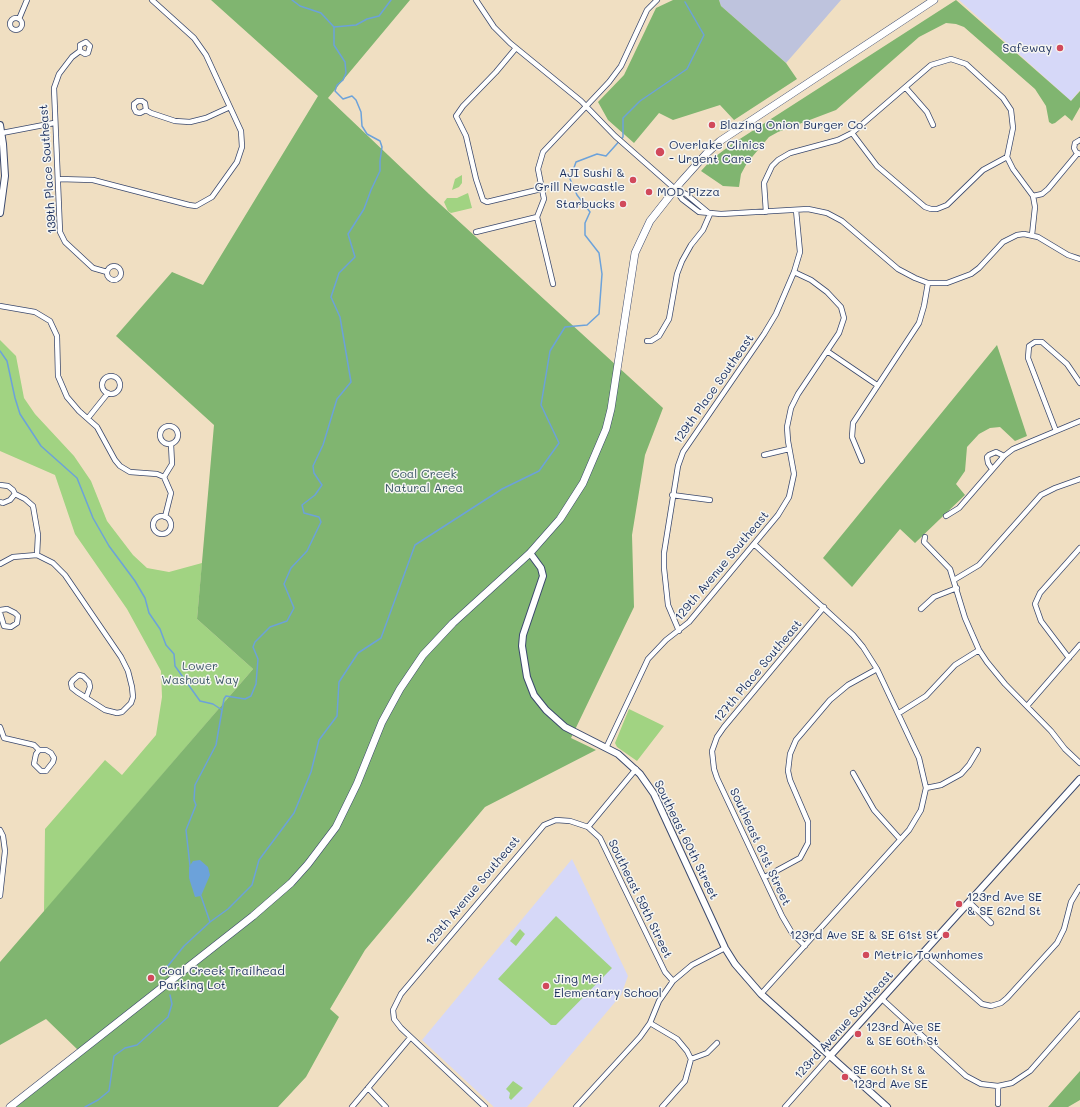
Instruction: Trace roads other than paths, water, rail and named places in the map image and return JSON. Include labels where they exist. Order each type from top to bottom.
[{"type":"main road","points":[[10,1107],[253,916],[292,883],[336,827],[357,784],[382,722],[412,671],[428,650],[453,623],[530,553],[561,518],[583,483],[598,450],[611,410],[635,253],[650,222],[675,189],[696,164],[720,141],[934,0]]},
{"type":"street","points":[[19,18],[27,0]]},
{"type":"street","points":[[59,179],[98,181],[196,206],[207,202],[218,191],[233,169],[241,152],[241,131],[201,46],[152,0]]},
{"type":"street","points":[[476,0],[494,27],[516,48],[586,106],[614,136],[675,189],[682,199],[699,212],[710,214],[817,210],[836,217],[898,269],[928,283],[947,283],[964,278],[979,268],[1009,238],[1017,235],[1032,235],[1044,240],[1068,256],[1080,259]]},
{"type":"street","points":[[553,284],[537,217],[544,199],[538,169],[543,152],[610,82],[621,66],[646,10],[656,0]]},
{"type":"street","points":[[516,48],[496,72],[462,106],[456,116],[466,136],[483,200],[487,202],[541,189]]},
{"type":"street","name":"139th Place Southeast","points":[[80,51],[72,57],[56,81],[53,97],[59,179],[60,224],[62,238],[70,248],[93,268],[107,272]]},
{"type":"street","points":[[766,212],[764,183],[772,166],[778,160],[790,153],[838,140],[852,133],[931,65],[951,59],[966,64],[1003,98],[1011,110],[1013,128],[1007,157],[1013,169],[1033,196],[1036,207],[1032,235]]},
{"type":"street","points":[[906,88],[927,112],[933,125]]},
{"type":"street","points":[[146,110],[166,118],[190,122],[206,118],[230,107]]},
{"type":"street","points":[[2,133],[54,123]]},
{"type":"street","points":[[0,125],[2,133],[5,176],[0,213]]},
{"type":"street","points":[[852,133],[878,166],[925,206],[931,209],[946,206],[983,170],[1007,157]]},
{"type":"street","points":[[1033,196],[1042,194],[1048,189],[1079,154],[1075,150],[1074,145],[1080,140]]},
{"type":"street","points":[[675,189],[686,194],[710,214]]},
{"type":"street","name":"129th Place Southeast","points":[[679,631],[668,605],[664,568],[664,553],[672,495],[678,466],[683,452],[697,434],[769,326],[794,272],[800,244],[796,210]]},
{"type":"street","points":[[647,341],[651,341],[659,336],[669,318],[677,274],[682,260],[691,245],[703,230],[710,214]]},
{"type":"street","points":[[476,232],[537,217]]},
{"type":"street","name":"129th Avenue Southeast","points":[[606,748],[646,662],[659,646],[689,622],[778,515],[792,490],[793,466],[789,448],[787,427],[790,408],[842,328],[844,318],[843,312],[837,302],[823,288],[794,272]]},
{"type":"street","points":[[862,461],[854,444],[851,432],[853,423],[918,323],[924,306],[928,283]]},
{"type":"street","points":[[0,306],[41,314],[53,324],[57,336],[57,368],[62,386],[73,405],[97,427],[115,460],[120,466],[130,472],[157,474],[164,477],[171,492],[165,517]]},
{"type":"street","points":[[1056,431],[1028,358],[1027,350],[1029,346],[1035,342],[1042,342],[1067,364],[1080,383]]},
{"type":"street","points":[[827,351],[877,385]]},
{"type":"street","points":[[88,418],[108,393]]},
{"type":"street","points":[[946,516],[959,508],[1004,456],[1019,445],[1080,421]]},
{"type":"street","points":[[164,477],[172,464],[171,444]]},
{"type":"street","points":[[764,455],[789,448]]},
{"type":"street","points":[[992,470],[988,463],[987,457],[996,452],[1004,456]]},
{"type":"street","points":[[954,580],[979,565],[1041,495],[1080,479]]},
{"type":"street","points":[[0,485],[8,486],[15,494],[29,502],[35,512],[38,535],[37,555]]},
{"type":"street","points":[[0,502],[3,503],[10,500],[15,494]]},
{"type":"street","points":[[672,495],[710,500]]},
{"type":"street","points":[[925,537],[924,542],[946,564],[954,580],[965,618],[979,650],[997,675],[1051,731],[1065,749],[1080,763]]},
{"type":"street","points":[[754,544],[853,635],[877,669],[919,758],[926,788],[924,799],[915,822],[761,994]]},
{"type":"street","points":[[1069,658],[1041,621],[1035,604],[1040,592],[1080,548]]},
{"type":"street","name":"Southeast 60th Street","points":[[530,553],[541,568],[543,576],[523,635],[523,654],[530,687],[539,702],[556,721],[573,733],[606,748],[626,760],[648,783],[725,948],[742,973],[761,994],[886,1107]]},
{"type":"street","points":[[0,564],[13,557],[37,555],[53,562],[65,574],[121,657],[128,671],[132,687],[133,697],[128,708],[117,713],[105,710],[86,698],[72,688],[73,680],[79,676],[83,676],[89,682],[90,687],[86,698]]},
{"type":"street","points":[[921,609],[934,597],[957,588]]},
{"type":"street","name":"127th Place Southeast","points":[[712,751],[717,737],[724,727],[824,607]]},
{"type":"street","points":[[1027,706],[1080,645]]},
{"type":"street","points":[[899,713],[926,696],[956,666],[979,650]]},
{"type":"street","points":[[765,877],[800,858],[808,843],[809,827],[790,780],[788,762],[796,740],[830,700],[848,685],[877,669]]},
{"type":"street","points":[[0,727],[4,738],[10,741],[34,745],[39,750],[46,750],[54,758],[50,767],[46,771],[41,771],[34,764],[36,754],[39,750]]},
{"type":"street","points":[[926,788],[941,785],[961,774],[970,765],[978,750]]},
{"type":"street","name":"Southeast 61st Street","points":[[712,751],[714,769],[717,778],[765,877],[786,925],[805,946]]},
{"type":"street","points":[[588,827],[636,769]]},
{"type":"street","points":[[853,774],[874,810],[900,839]]},
{"type":"street","name":"123rd Avenue Southeast","points":[[785,1107],[1080,779]]},
{"type":"street","name":"129th Avenue Southeast","points":[[410,1038],[397,1024],[393,1014],[393,1010],[401,994],[538,830],[549,822],[563,820],[588,827]]},
{"type":"street","name":"Southeast 59th Street","points":[[588,827],[604,844],[665,972],[673,981]]},
{"type":"street","points":[[0,830],[3,836],[5,851],[0,896]]},
{"type":"street","points":[[924,953],[982,1004],[991,1006],[1001,1003],[1054,948],[1064,929],[1071,902],[1080,887]]},
{"type":"street","points":[[970,903],[991,923]]},
{"type":"street","points":[[576,1107],[640,1037],[650,1023],[659,1001],[673,981],[692,965],[725,948]]},
{"type":"street","points":[[882,999],[966,1076],[981,1084],[998,1086],[1012,1083],[1025,1076],[1080,1014]]},
{"type":"street","points":[[650,1023],[678,1039],[691,1059],[685,1081],[662,1107]]},
{"type":"street","points":[[352,1107],[410,1038],[485,1107]]},
{"type":"street","points":[[691,1059],[707,1053],[717,1043]]},
{"type":"street","points":[[998,1086],[998,1104]]},
{"type":"street","points":[[368,1088],[386,1107]]},
{"type":"water","points":[[200,860],[208,867],[210,875],[201,896],[195,897],[189,878],[189,867],[193,861]]},
{"type":"waterway","points":[[190,866],[186,830],[196,805],[194,800],[195,785],[216,745],[224,699],[226,696],[245,699],[251,696],[256,684],[258,659],[253,647],[255,642],[270,627],[287,621],[294,608],[284,584],[291,568],[307,551],[321,522],[319,517],[304,513],[302,505],[315,495],[322,485],[314,473],[313,466],[323,445],[337,399],[351,382],[340,317],[331,297],[339,273],[355,257],[348,234],[364,209],[380,171],[382,147],[380,141],[367,134],[362,126],[361,112],[356,100],[352,96],[343,99],[335,91],[337,85],[343,80],[346,73],[345,62],[334,45],[334,27],[321,13],[300,6],[292,0]]},
{"type":"waterway","points":[[334,27],[356,25],[367,19],[379,16],[391,0]]},
{"type":"waterway","points":[[210,922],[228,909],[252,885],[259,860],[294,813],[311,772],[319,740],[337,716],[339,682],[358,653],[381,638],[415,545],[502,489],[539,471],[559,443],[541,405],[550,351],[565,327],[587,325],[599,314],[602,274],[599,253],[585,235],[585,223],[590,212],[577,195],[570,179],[576,162],[597,154],[606,156],[623,137],[623,118],[640,101],[687,69],[704,35],[685,2]]},
{"type":"waterway","points":[[0,351],[7,361],[20,414],[41,446],[77,478],[93,518],[109,546],[135,581],[145,598],[149,613],[160,629],[166,645],[174,654],[175,666],[200,701],[213,704],[222,710]]},
{"type":"waterway","points":[[167,967],[184,946],[210,922],[201,896]]},
{"type":"waterway","points":[[85,1107],[98,1100],[109,1091],[114,1056],[125,1048],[137,1045],[168,1017],[172,1004],[170,995]]},
{"type":"place","name":"Safeway","points":[[1060,48]]},
{"type":"place","name":"Blazing Onion Burger Co.","points":[[712,125]]},
{"type":"place","name":"Overlake Clinics - Urgent Care","points":[[660,152]]},
{"type":"place","name":"AJI Sushi & Grill Newcastle","points":[[633,180]]},
{"type":"place","name":"MOD Pizza","points":[[649,192]]},
{"type":"place","name":"Starbucks","points":[[623,204]]},
{"type":"place","name":"123rd Ave SE & SE 62nd St","points":[[959,904]]},
{"type":"place","name":"123rd Ave SE & SE 61st St","points":[[946,935]]},
{"type":"place","name":"Metric Townhomes","points":[[866,955]]},
{"type":"place","name":"Coal Creek Trailhead Parking Lot","points":[[151,978]]},
{"type":"place","name":"Jing Mei Elementary School","points":[[546,986]]},
{"type":"place","name":"123rd Ave SE & SE 60th St","points":[[858,1034]]},
{"type":"place","name":"SE 60th St & 123rd Ave SE","points":[[845,1077]]},
{"type":"park label","name":"Coal Creek Natural Area","points":[[424,481]]},
{"type":"park label","name":"Lower Washout Way","points":[[200,673]]}]
